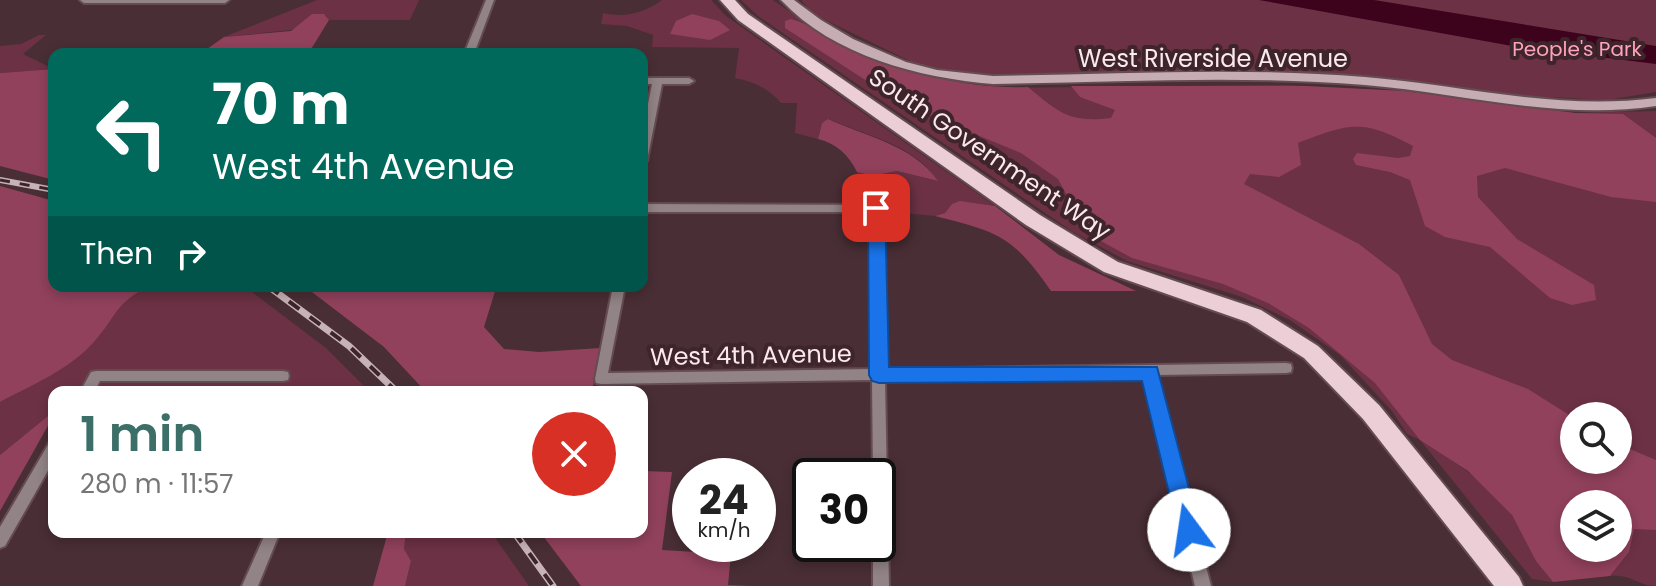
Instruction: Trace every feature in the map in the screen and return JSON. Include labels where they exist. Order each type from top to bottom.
[{"type":"main road","name":"South Government Way","points":[[727,0],[743,17],[1033,220],[1111,267],[1254,316],[1311,352],[1371,412],[1510,586]]},
{"type":"main road","name":"West Riverside Avenue","points":[[787,0],[808,19],[860,46],[918,70],[957,77],[993,80],[1225,77],[1362,80],[1568,106],[1656,102]]},
{"type":"street","points":[[84,0],[225,0]]},
{"type":"street","points":[[471,48],[490,0]]},
{"type":"street","points":[[648,81],[689,81]]},
{"type":"street","points":[[648,129],[657,82]]},
{"type":"street","points":[[648,208],[876,208],[881,586]]},
{"type":"street","name":"West 4th Avenue","points":[[618,292],[601,379],[1286,368]]},
{"type":"street","points":[[1150,372],[1203,586]]},
{"type":"street","points":[[90,386],[96,376],[283,376]]},
{"type":"street","points":[[0,541],[48,457]]},
{"type":"street","points":[[250,586],[270,538]]},
{"type":"green space","points":[[317,0],[419,0],[410,20],[329,20],[324,14],[291,30],[224,37]]},
{"type":"green space","points":[[662,0],[711,0],[726,16],[995,206],[968,202],[956,204],[935,216],[881,211],[880,201],[859,199],[857,172],[872,176],[897,171],[937,181],[917,158],[889,142],[829,119],[822,123],[818,139],[795,133],[797,103],[781,103],[760,86],[735,78],[739,48],[652,47],[653,35],[627,26],[601,24],[603,13],[634,13]]},
{"type":"green space","points":[[741,0],[773,0],[804,22],[856,51],[918,75],[991,88],[1284,85],[1404,91],[1575,113],[1656,111],[1656,586],[1610,576],[1621,562],[1632,562],[1632,490],[1560,490],[1560,498],[1427,444],[1474,476],[1505,506],[1553,582],[1532,579],[1420,440],[1407,434],[1392,411],[1340,355],[1290,320],[1242,297],[1127,261],[1073,232],[758,16]]},
{"type":"green space","name":"People's Park","points":[[801,0],[1656,0],[1656,92],[1608,100],[1528,96],[1392,78],[1218,72],[988,75],[922,67],[813,14]]},
{"type":"green space","points":[[46,35],[23,54],[48,66],[48,69],[0,73],[0,46],[21,44]]},
{"type":"green space","points":[[252,292],[326,348],[364,386],[48,386],[48,416],[0,455],[0,402],[73,361],[94,342],[122,305],[137,293]]},
{"type":"green space","points":[[405,538],[495,538],[529,586],[405,586],[411,561],[404,549]]},
{"type":"shaded area","points":[[1259,0],[1374,0],[1656,46],[1656,64],[1512,46]]},
{"type":"shaded area","points":[[312,14],[324,14],[329,20],[312,48],[208,48],[224,37],[291,31]]},
{"type":"shaded area","points":[[692,14],[719,21],[730,30],[710,40],[670,34],[676,21]]},
{"type":"shaded area","points":[[785,21],[800,22],[859,52],[921,74],[984,86],[1028,87],[1057,110],[1085,119],[1111,118],[1115,110],[1080,97],[1071,86],[1305,86],[1404,91],[1575,113],[1623,114],[1656,138],[1656,202],[1611,197],[1505,168],[1477,176],[1478,197],[1517,239],[1594,285],[1596,300],[1572,305],[1550,298],[1490,247],[1445,237],[1425,226],[1410,180],[1356,165],[1353,159],[1357,153],[1398,158],[1410,156],[1413,146],[1381,131],[1344,128],[1298,143],[1301,165],[1279,177],[1250,174],[1244,184],[1359,244],[1399,275],[1432,344],[1452,360],[1528,389],[1560,409],[1560,474],[1632,474],[1632,450],[1656,460],[1656,530],[1634,529],[1632,538],[1632,490],[1560,490],[1560,562],[1621,562],[1610,576],[1553,582],[1536,561],[1512,515],[1468,471],[1420,440],[1375,383],[1309,328],[1268,303],[1223,284],[1132,258],[1088,234],[1058,179],[1021,153],[904,105],[785,28]]},
{"type":"shaded area","points":[[48,69],[48,178],[0,166],[0,73]]},
{"type":"shaded area","points":[[828,119],[902,150],[928,169],[938,181],[897,171],[872,176],[857,172],[841,151],[818,139],[822,123]]},
{"type":"shaded area","points":[[0,186],[48,199],[48,292],[139,292],[122,305],[94,342],[73,361],[0,402]]},
{"type":"shaded area","points":[[960,201],[995,206],[1059,255],[1136,291],[1051,291],[1025,258],[1002,238],[935,216],[945,213],[952,204]]},
{"type":"shaded area","points":[[312,292],[495,292],[484,327],[504,349],[539,352],[600,348],[593,386],[420,386],[384,347]]},
{"type":"shaded area","points":[[48,416],[48,426],[0,511],[0,455]]},
{"type":"shaded area","points":[[648,471],[672,472],[662,550],[672,551],[672,562],[730,562],[728,585],[751,586],[581,586],[545,538],[648,538]]},
{"type":"shaded area","points":[[386,538],[405,538],[404,549],[411,561],[405,586],[373,586]]},
{"type":"railway","points":[[0,180],[48,189]]},
{"type":"railway","points":[[276,292],[349,346],[391,386]]},
{"type":"railway","points":[[518,538],[553,586]]},
{"type":"route","points":[[876,208],[879,375],[1150,372],[1189,530]]}]
